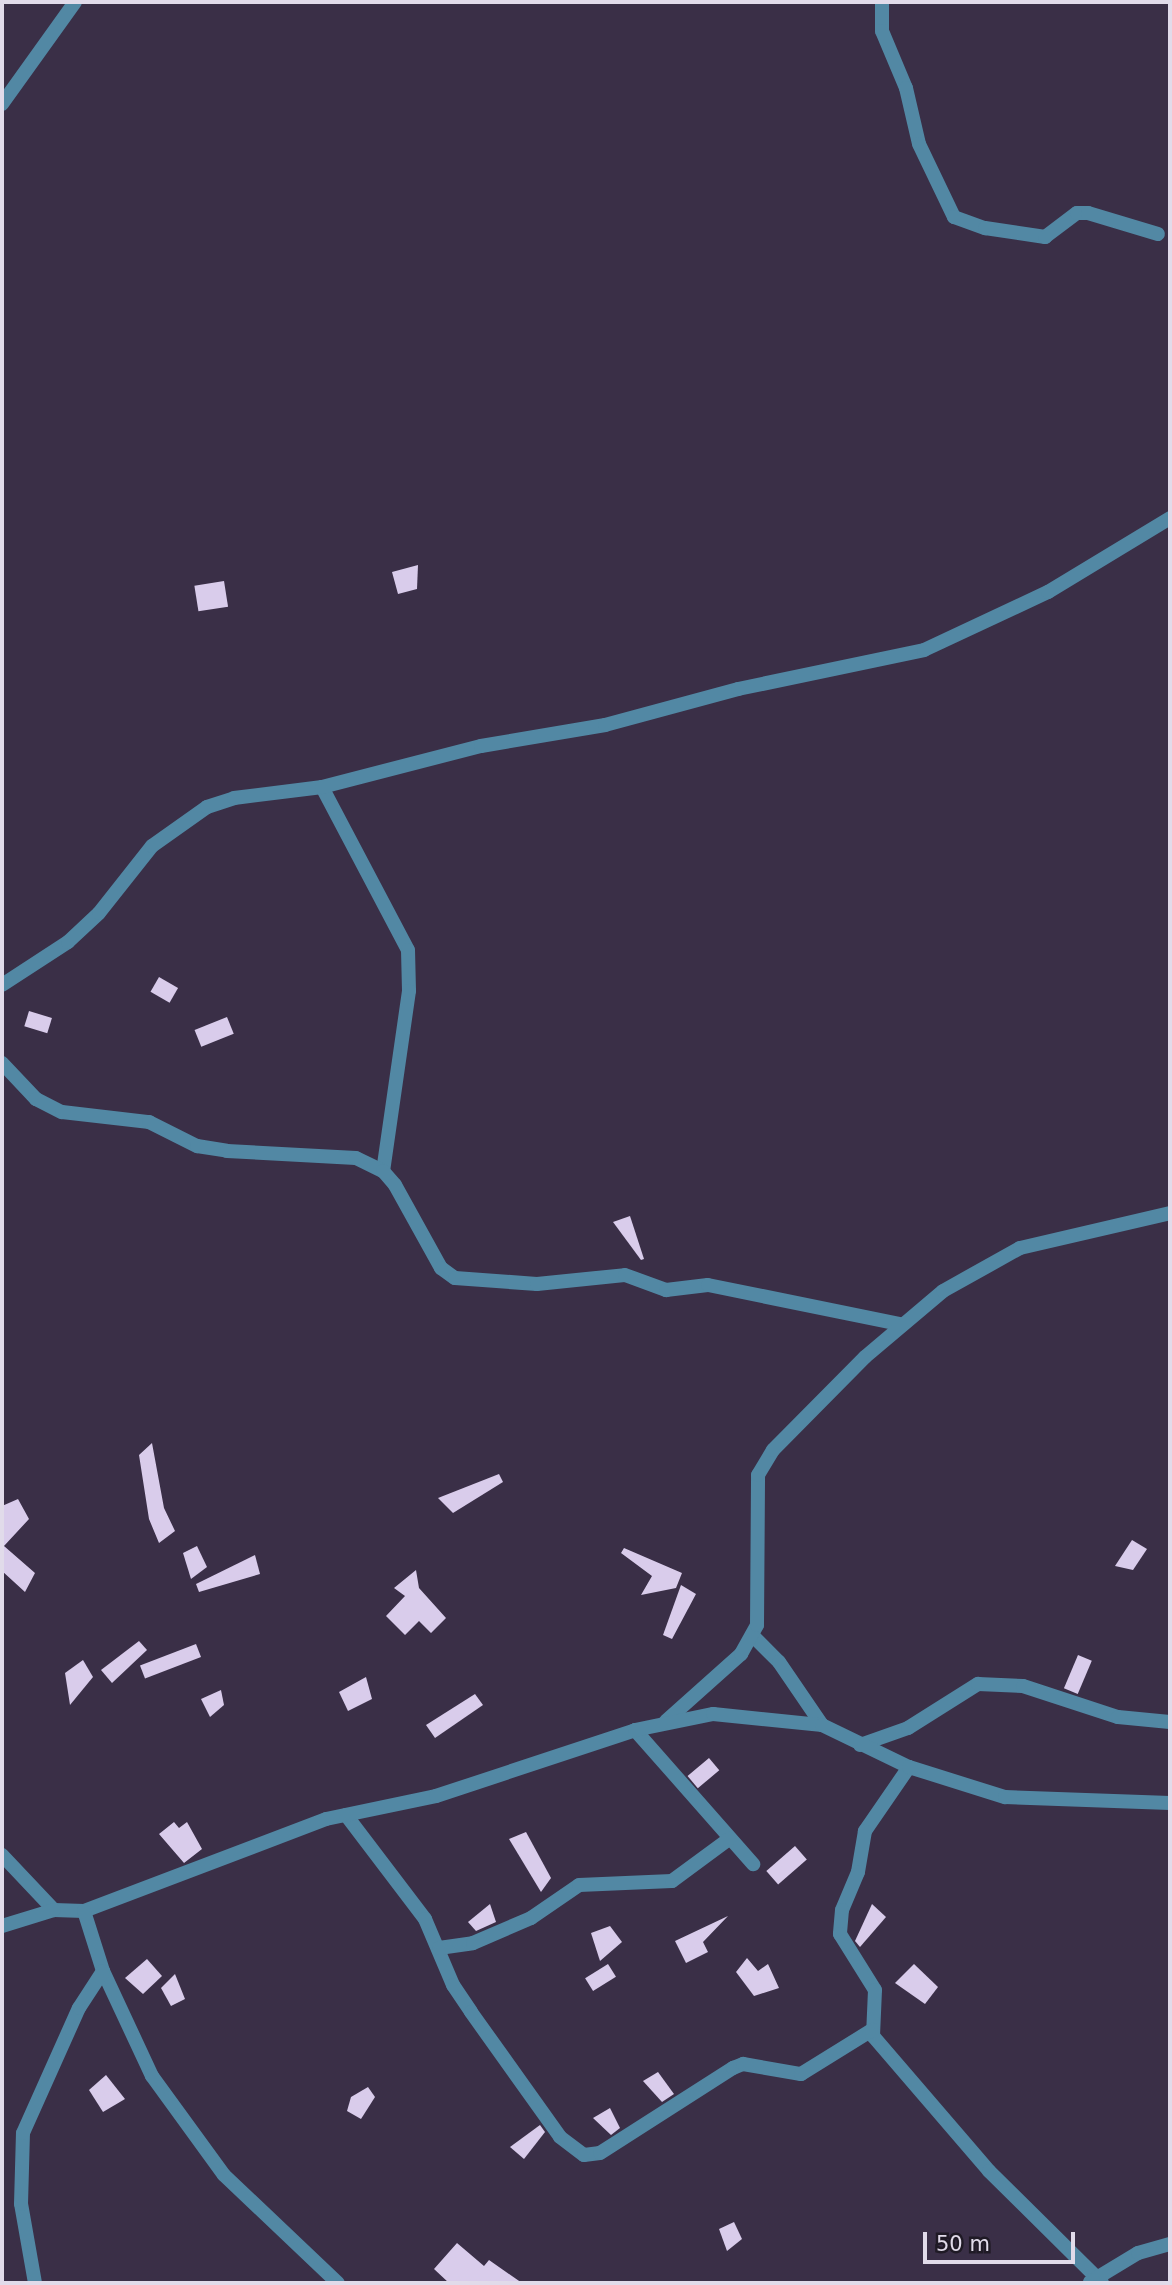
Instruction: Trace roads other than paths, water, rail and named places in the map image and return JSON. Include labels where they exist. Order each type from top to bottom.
[{"type":"street","points":[[2,104],[75,2]]},
{"type":"street","points":[[882,2],[881,31],[906,88],[919,144],[954,217],[985,229],[1045,237],[1077,213],[1088,213],[1158,234]]},
{"type":"street","points":[[2,985],[68,942],[99,913],[152,846],[195,814],[234,797],[322,787],[481,746],[605,725],[738,689],[924,650],[1048,592],[1170,518]]},
{"type":"street","points":[[322,787],[408,950],[409,991],[383,1171]]},
{"type":"street","points":[[2,1063],[36,1099],[62,1112],[149,1122],[207,1148],[356,1158],[383,1171],[441,1268],[454,1278],[550,1284],[625,1275],[666,1290],[708,1284],[900,1324]]},
{"type":"street","points":[[666,1721],[741,1654],[762,1611],[754,1515],[758,1475],[773,1450],[900,1324],[943,1291],[1020,1248],[1170,1213]]},
{"type":"street","points":[[752,1635],[779,1662],[822,1725]]},
{"type":"street","points":[[860,1745],[908,1728],[978,1684],[1023,1686],[1118,1717],[1170,1722]]},
{"type":"street","points":[[2,1926],[54,1910],[84,1911],[270,1838],[346,1815],[447,1793],[666,1721],[713,1714],[822,1725],[909,1768],[1005,1797],[1170,1803]]},
{"type":"street","points":[[635,1730],[753,1864]]},
{"type":"street","points":[[909,1768],[865,1831],[858,1872],[842,1910],[840,1934],[875,1990],[872,2030],[876,2042],[989,2171],[1095,2282],[1138,2253],[1170,2244]]},
{"type":"street","points":[[346,1815],[381,1854],[439,1948],[471,2012],[560,2137],[584,2155],[600,2153],[733,2068],[743,2064],[801,2074],[872,2030]]},
{"type":"street","points":[[439,1948],[473,1943],[519,1923],[579,1885],[672,1881],[729,1839]]},
{"type":"street","points":[[2,1855],[54,1910]]},
{"type":"street","points":[[84,1911],[103,1971],[152,2076],[224,2175],[338,2283]]},
{"type":"street","points":[[36,2283],[21,2204],[23,2133],[79,2008],[103,1971]]}]
